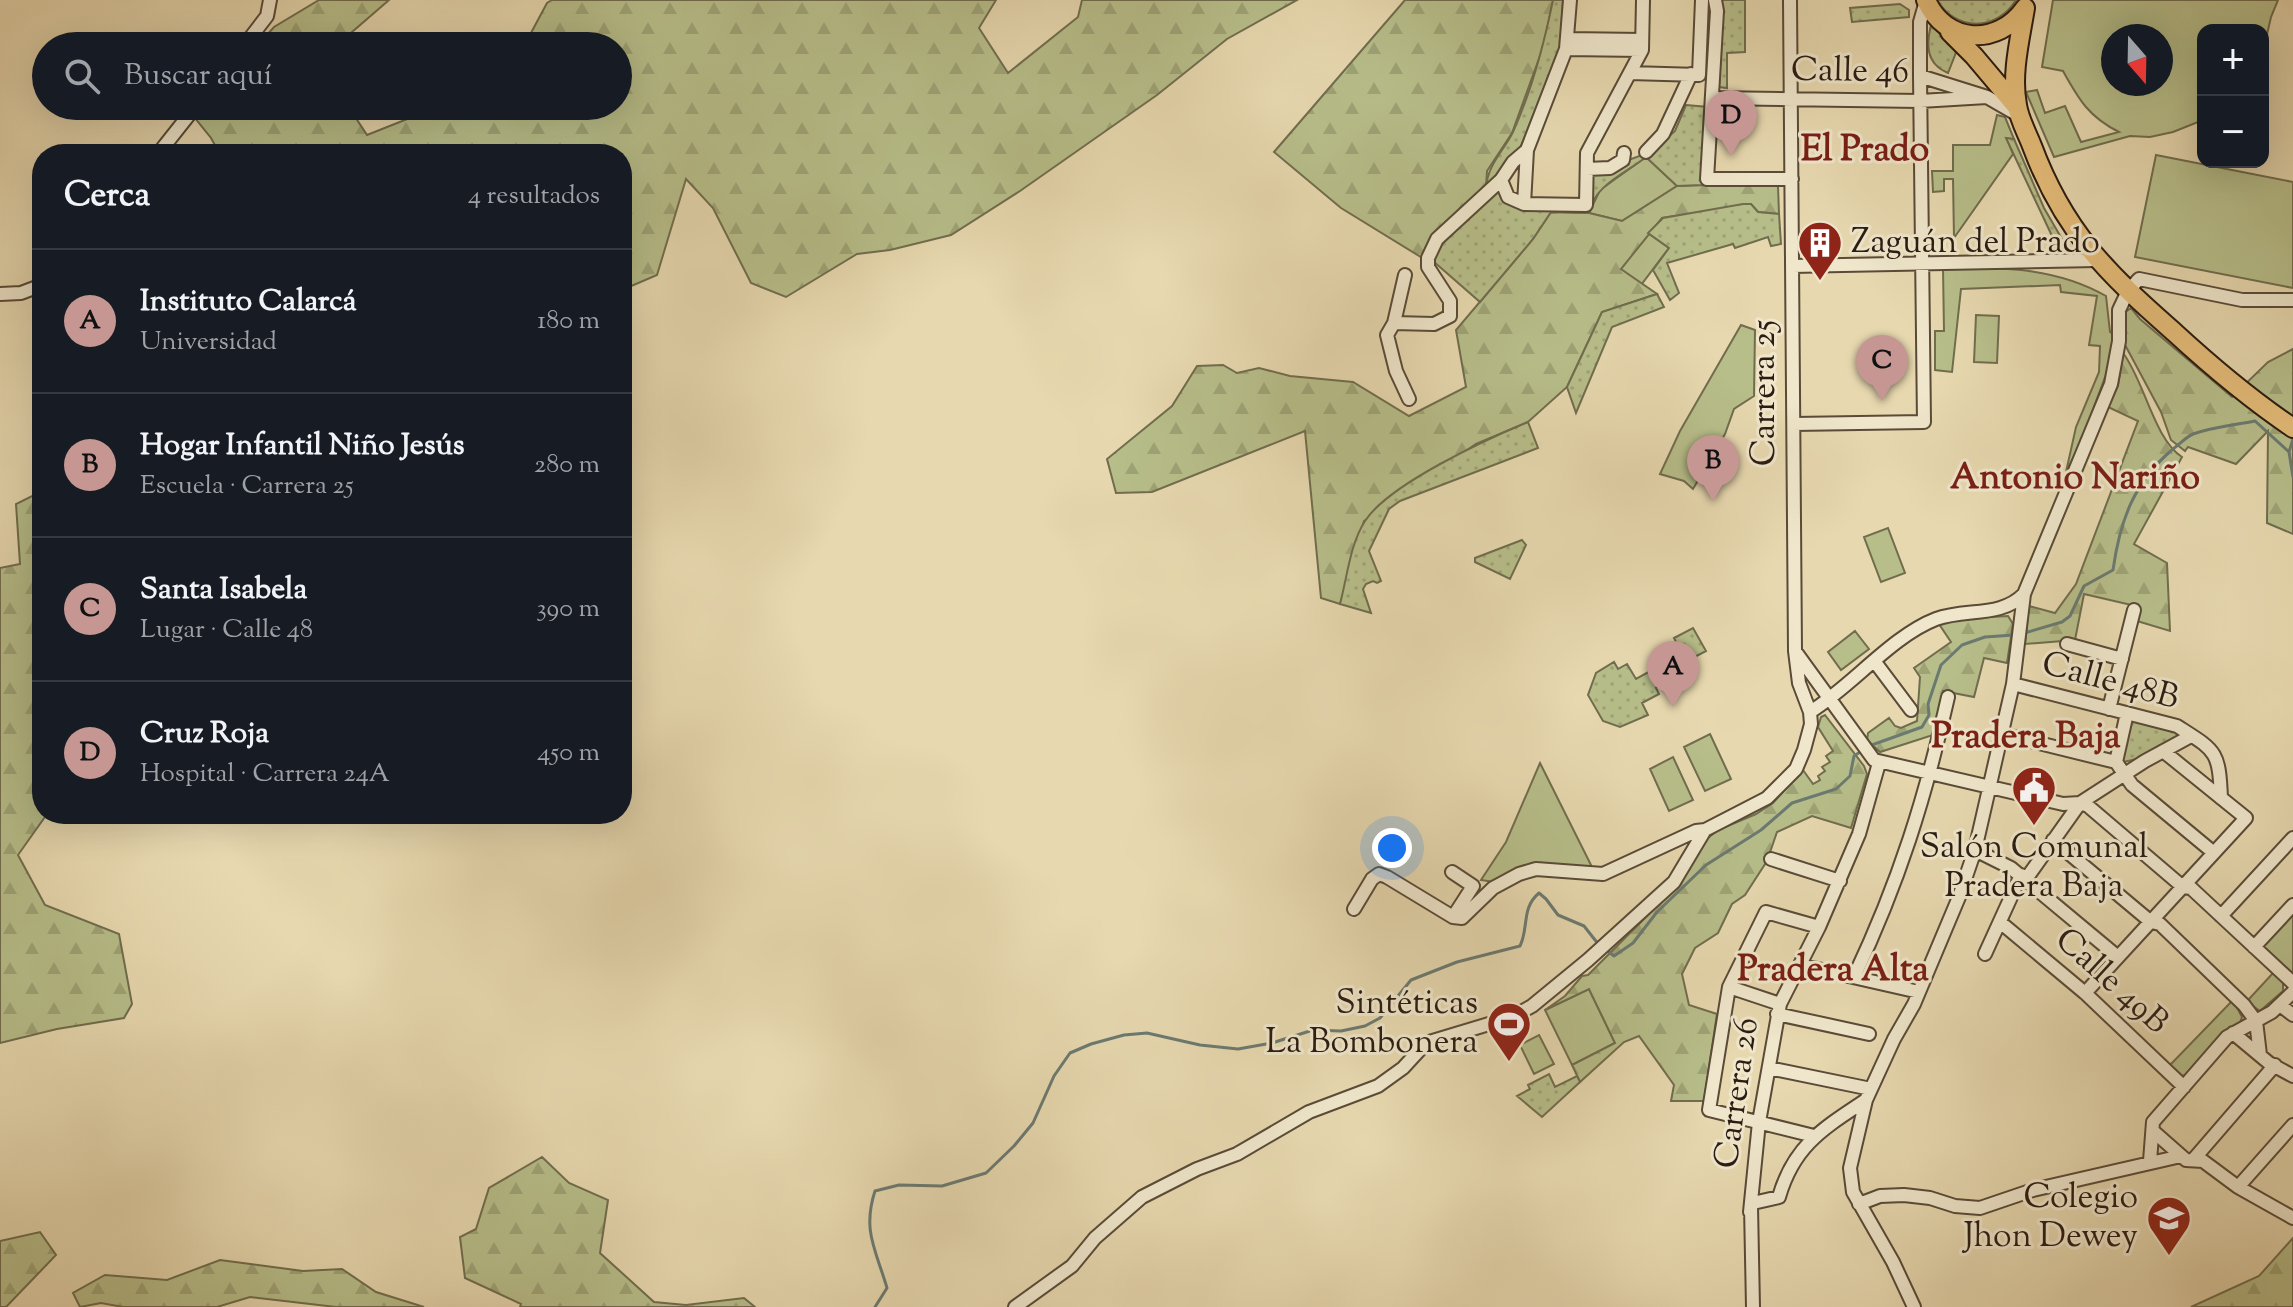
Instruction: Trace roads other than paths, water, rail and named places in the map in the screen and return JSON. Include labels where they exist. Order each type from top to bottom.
[{"type":"highway","points":[[1926,1],[2019,112],[2058,203],[2097,260],[2245,395],[2293,428]]},
{"type":"highway","points":[[1943,24],[1961,34],[1992,34],[2011,24],[2026,4]]},
{"type":"highway","points":[[2019,112],[2017,60],[2026,4]]},
{"type":"street","points":[[255,32],[267,16],[270,0]]},
{"type":"street","points":[[1524,204],[1527,150],[1567,44],[1570,0]]},
{"type":"street","points":[[1501,180],[1508,197],[1524,204],[1586,205],[1587,153],[1642,45],[1643,0]]},
{"type":"street","points":[[1646,152],[1663,134],[1695,75],[1702,0]]},
{"type":"street","name":"Carrera 25","points":[[1790,0],[1795,651],[1799,683],[1810,712]]},
{"type":"street","points":[[1794,424],[1924,422],[1920,22],[1926,1]]},
{"type":"street","points":[[1716,6],[1707,179],[1792,179]]},
{"type":"street","points":[[1567,44],[1642,45]]},
{"type":"street","points":[[1630,73],[1695,75]]},
{"type":"street","name":"Calle 46","points":[[1920,76],[1987,97],[2019,112]]},
{"type":"street","name":"Calle 46","points":[[1713,98],[1920,101],[1987,97]]},
{"type":"street","points":[[166,144],[185,120]]},
{"type":"street","points":[[1394,323],[1434,324],[1450,316],[1450,301],[1428,267],[1431,249],[1437,239],[1501,180],[1513,162],[1527,150]]},
{"type":"street","points":[[1587,169],[1610,168],[1623,160],[1624,153]]},
{"type":"street","points":[[1792,266],[2097,260]]},
{"type":"street","points":[[1405,275],[1394,323],[1387,335],[1396,371],[1409,399]]},
{"type":"street","points":[[1914,1307],[1893,1262],[1853,1192],[1850,1168],[1868,1094],[1919,992],[1975,850],[2013,684],[2024,594],[2111,384],[2119,341],[2119,310],[2128,291],[2139,279],[2242,300],[2293,300]]},
{"type":"street","points":[[0,294],[32,289]]},
{"type":"street","points":[[1354,909],[1372,879],[1379,874],[1453,917],[1462,918],[1493,888],[1519,874],[1536,869],[1603,874],[1696,831],[1705,830],[1754,806],[1782,785],[1796,769],[1804,750],[1811,724],[1810,712],[1830,700],[1917,629],[1955,614],[2001,610],[2014,604],[2024,594]]},
{"type":"street","points":[[2109,709],[2134,610]]},
{"type":"street","points":[[2067,644],[2122,659]]},
{"type":"street","points":[[1795,651],[1874,759],[2063,804],[2088,806],[2183,887],[2191,888],[2293,983]]},
{"type":"street","points":[[1875,662],[1911,710]]},
{"type":"street","name":"Calle 48B","points":[[2013,684],[2177,726],[2191,736]]},
{"type":"street","points":[[1854,977],[1895,887],[1931,773],[1948,697]]},
{"type":"street","points":[[2127,713],[2116,762],[2124,775],[2214,853]]},
{"type":"street","points":[[2002,734],[2116,762]]},
{"type":"street","points":[[1985,954],[2023,877],[2080,803],[2191,736],[2208,746],[2218,760],[2221,798]]},
{"type":"street","points":[[2085,993],[2246,818],[2163,751]]},
{"type":"street","name":"Carrera 26","points":[[1753,1307],[1750,1212],[1759,1122],[1779,1009],[1859,834],[1874,759]]},
{"type":"street","points":[[1015,1307],[1072,1266],[1095,1238],[1142,1197],[1197,1169],[1237,1154],[1309,1112],[1378,1086],[1403,1068],[1426,1043],[1512,1017],[1532,1006],[1622,931],[1674,882],[1705,830]]},
{"type":"street","points":[[2221,916],[2293,838]]},
{"type":"street","points":[[2053,840],[2151,922],[2160,924],[2244,1005],[2256,1021],[2260,1055]]},
{"type":"street","points":[[1975,850],[2011,868],[2118,957]]},
{"type":"street","points":[[1771,859],[1840,881]]},
{"type":"street","points":[[1452,872],[1473,886],[1453,917]]},
{"type":"street","points":[[2254,947],[2293,905]]},
{"type":"street","points":[[1814,1136],[1709,1110],[1729,987],[1766,912],[1819,927]]},
{"type":"street","name":"Calle 49B","points":[[2000,922],[2085,993],[2184,1087]]},
{"type":"street","points":[[1800,965],[1919,992]]},
{"type":"street","points":[[1729,987],[1779,1009],[1869,1034]]},
{"type":"street","points":[[2150,1161],[2153,1122],[2233,1033],[2272,1012],[2293,992]]},
{"type":"street","points":[[2280,1005],[2293,1015]]},
{"type":"street","points":[[2233,1033],[2293,1076]]},
{"type":"street","points":[[2187,1158],[2275,1065]]},
{"type":"street","points":[[1769,1068],[1868,1094]]},
{"type":"street","points":[[1750,1212],[1753,1203],[1779,1197],[1803,1147],[1868,1094]]},
{"type":"street","points":[[2238,1187],[2293,1125]]},
{"type":"street","points":[[2153,1131],[2187,1158]]},
{"type":"street","points":[[1859,1204],[1880,1196],[1904,1195],[1980,1208],[2033,1190],[2150,1161],[2187,1158],[2203,1161],[2238,1187],[2293,1218]]},
{"type":"waterway","points":[[2021,634],[2062,622],[2070,616],[2084,586],[2113,570],[2131,503],[2148,475],[2188,437],[2255,421],[2289,452]]},
{"type":"waterway","points":[[2293,439],[2289,452],[2293,477]]},
{"type":"waterway","points":[[1869,746],[1922,727],[1929,715],[1928,704],[1941,665],[1962,645],[1985,637],[2014,635]]},
{"type":"waterway","points":[[1605,949],[1614,956],[1633,943],[1657,912],[1706,865],[1761,830],[1792,803],[1836,789],[1850,776],[1854,756],[1863,750]]},
{"type":"waterway","points":[[875,1307],[887,1288],[870,1229],[875,1191],[899,1185],[942,1186],[986,1173],[1033,1123],[1054,1076],[1070,1053],[1124,1035],[1147,1033],[1200,1045],[1238,1049],[1272,1043],[1313,1030],[1341,1031],[1365,1026],[1380,1018],[1411,980],[1457,962],[1520,946],[1527,912],[1539,893],[1558,915],[1584,926],[1599,945]]},
{"type":"place","name":"Cruz Roja","points":[[1731,156]]},
{"type":"place","name":"Zaguán del Prado","points":[[1820,282]]},
{"type":"place","name":"Santa Isabela","points":[[1882,401]]},
{"type":"place","name":"Hogar Infantil Niño Jesús","points":[[1713,501]]},
{"type":"place","name":"Instituto Calarcá","points":[[1673,707]]},
{"type":"place","name":"Salón Comunal Pradera Baja","points":[[2034,827]]},
{"type":"place","name":"Sintéticas La Bombonera","points":[[1509,1063]]},
{"type":"place","name":"Colegio Jhon Dewey","points":[[2169,1257]]},
{"type":"district","name":"El Prado","points":[[1865,151]]},
{"type":"district","name":"Antonio Nariño","points":[[2075,479]]},
{"type":"district","name":"Pradera Baja","points":[[2026,738]]},
{"type":"district","name":"Pradera Alta","points":[[1833,971]]}]
